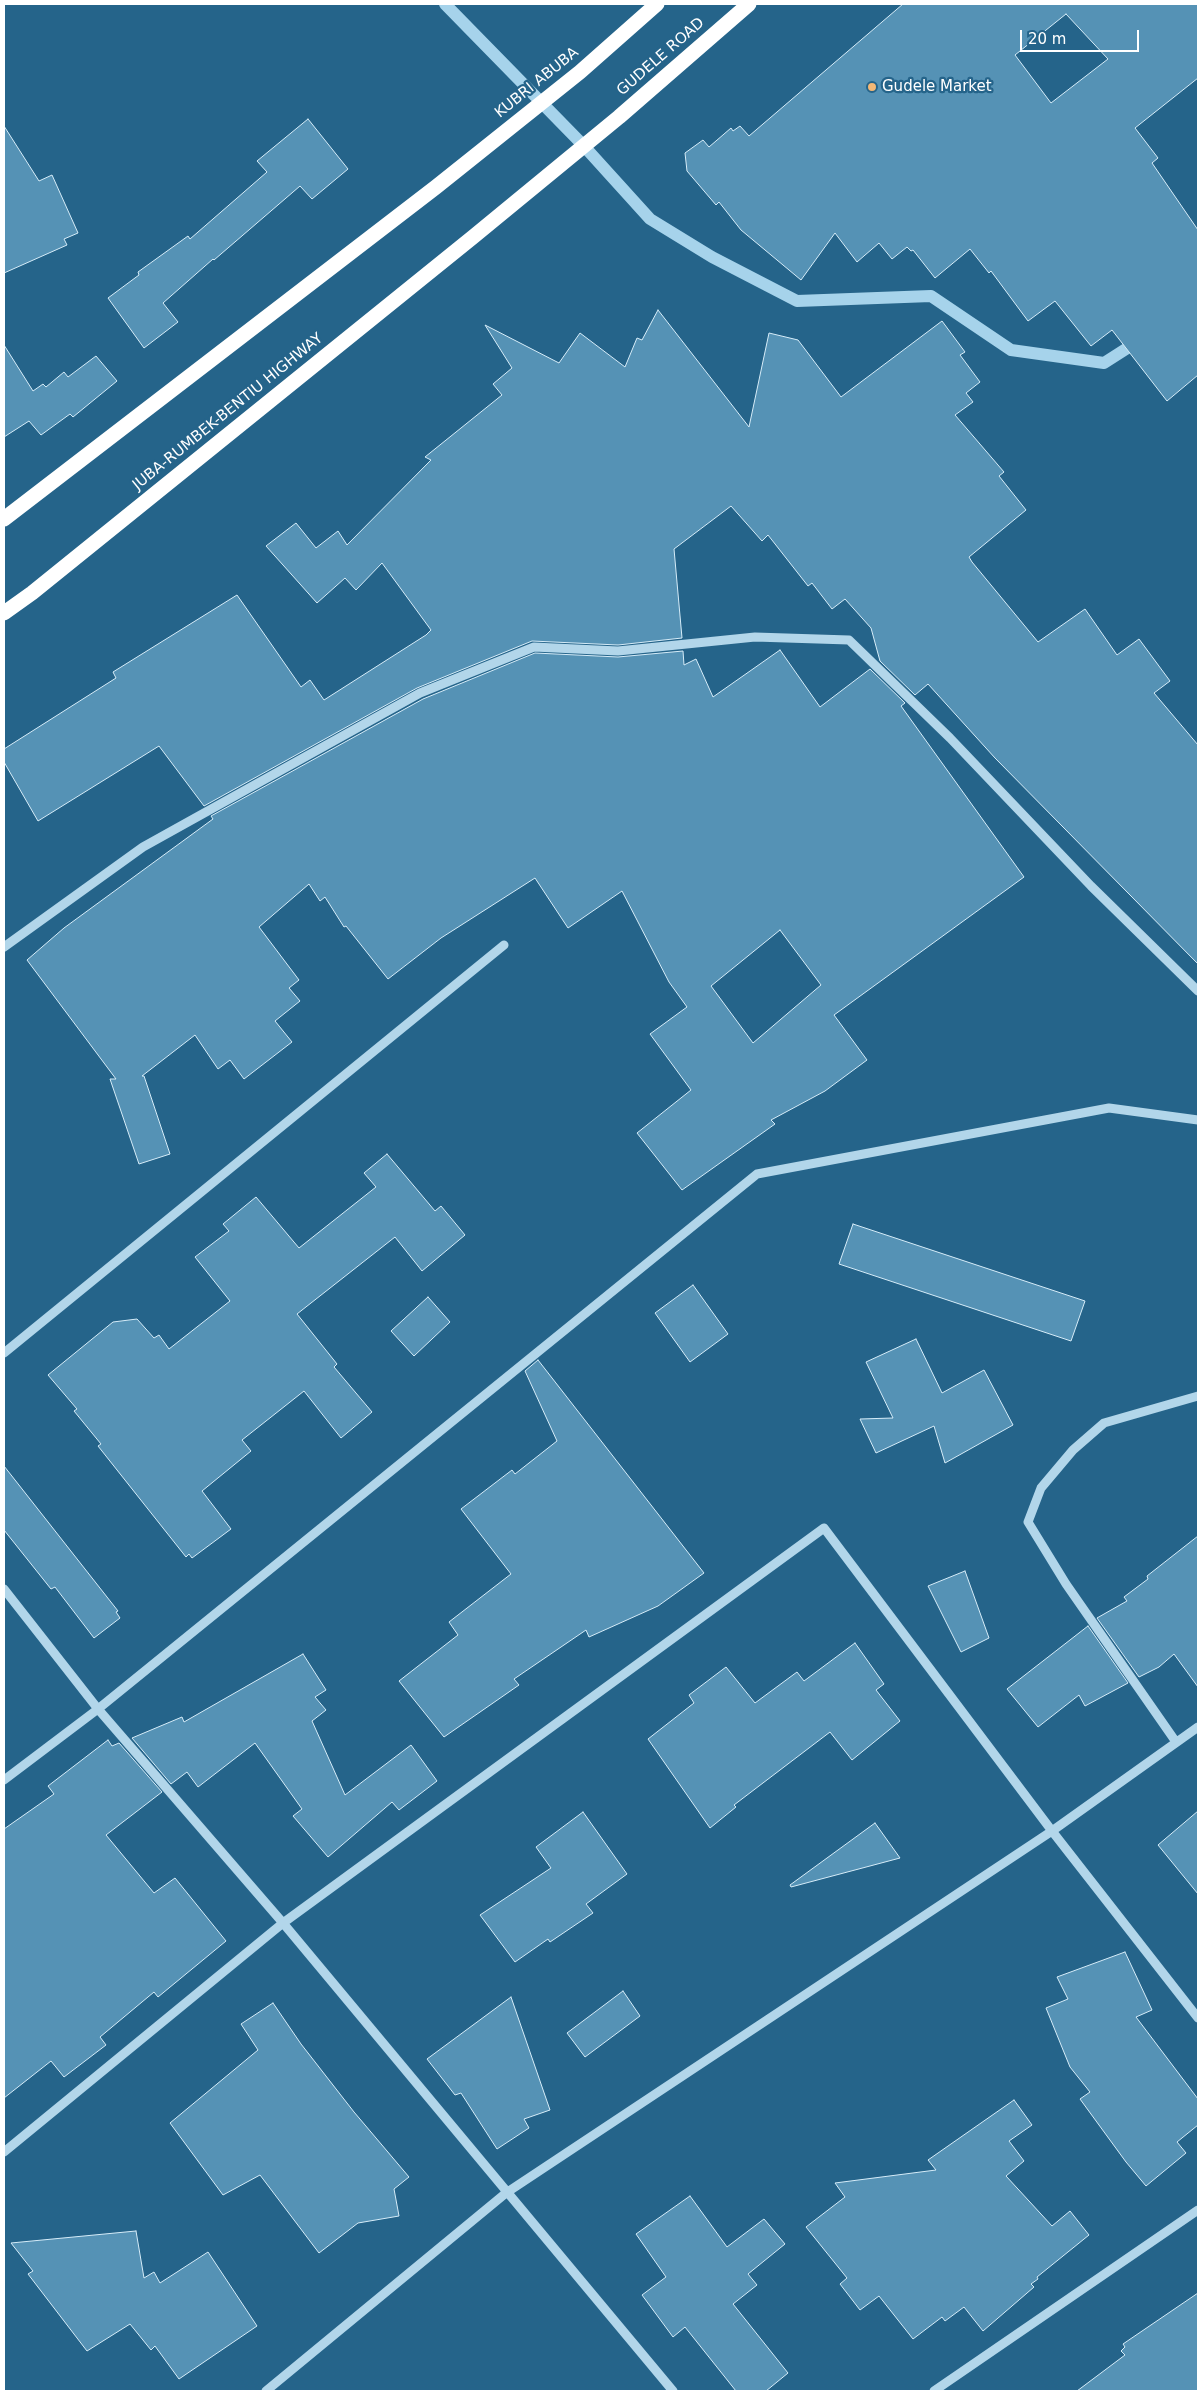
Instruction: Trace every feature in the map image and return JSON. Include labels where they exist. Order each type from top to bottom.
[{"type":"highway","name":"KUBRI ABUBA","points":[[4,519],[436,187],[580,72],[657,4]]},
{"type":"highway","name":"GUDELE ROAD","points":[[473,237],[619,117],[750,4]]},
{"type":"highway","name":"JUBA-RUMBEK-BENTIU HIGHWAY","points":[[4,612],[32,593],[473,237]]},
{"type":"street","points":[[4,947],[143,847],[420,693],[534,647],[618,651],[755,637],[849,640],[943,731],[1091,886],[1198,991]]},
{"type":"street","points":[[4,1353],[504,945]]},
{"type":"street","points":[[4,1780],[98,1710],[757,1174],[1109,1108],[1198,1120]]},
{"type":"street","points":[[1176,1742],[1061,1576],[1028,1522],[1042,1488],[1072,1450],[1104,1422],[1198,1396]]},
{"type":"street","points":[[4,2152],[283,1923],[824,1528],[1052,1831],[1198,2018]]},
{"type":"street","points":[[4,1589],[98,1710],[283,1923],[506,2193],[673,2391]]},
{"type":"street","points":[[266,2391],[506,2193],[1052,1831],[1198,1727]]},
{"type":"street","points":[[934,2391],[1198,2210]]},
{"type":"building","points":[[903,4],[1198,4],[1198,78],[1135,128],[1158,158],[1152,163],[1198,230],[1198,375],[1167,401],[1112,330],[1091,346],[1055,301],[1028,321],[991,271],[989,273],[970,249],[935,278],[913,250],[911,251],[907,247],[892,259],[879,243],[857,262],[835,233],[801,280],[741,230],[719,202],[716,205],[687,171],[685,153],[703,140],[709,147],[731,128],[733,131],[740,126],[749,136]],"holes":[[[1066,14],[1108,59],[1051,103],[1015,55]]]},
{"type":"building","points":[[308,119],[348,169],[312,199],[300,186],[213,259],[163,303],[178,322],[144,348],[108,298],[139,275],[138,272],[188,236],[190,239],[267,172],[257,161]]},
{"type":"building","points":[[4,126],[39,181],[52,175],[78,233],[64,239],[67,245],[4,273]]},
{"type":"building","points":[[658,310],[749,427],[769,333],[798,340],[841,397],[942,321],[965,352],[960,355],[980,382],[966,393],[973,402],[955,415],[1004,472],[999,476],[1026,510],[969,557],[972,562],[1038,642],[1085,609],[1117,655],[1139,639],[1170,681],[1154,693],[1198,745],[1198,964],[995,758],[928,684],[915,695],[880,661],[871,628],[845,599],[832,609],[812,583],[808,586],[768,535],[762,541],[731,506],[674,549],[682,638],[618,645],[532,641],[417,688],[204,806],[159,746],[38,821],[4,762],[4,749],[116,678],[113,672],[237,595],[301,687],[310,680],[324,700],[426,635],[431,630],[382,563],[356,590],[345,578],[317,603],[266,546],[296,523],[316,548],[338,531],[347,545],[431,460],[425,457],[502,395],[493,384],[512,368],[485,325],[559,363],[580,333],[625,367],[637,338],[642,340]]},
{"type":"building","points":[[4,345],[33,391],[43,384],[46,387],[64,372],[68,377],[96,356],[117,381],[73,417],[70,414],[41,435],[29,421],[4,437]]},
{"type":"building","points":[[780,650],[820,707],[870,669],[905,703],[901,706],[1024,877],[834,1015],[867,1060],[825,1091],[771,1120],[775,1124],[682,1190],[637,1133],[691,1090],[650,1034],[687,1007],[669,982],[622,891],[568,928],[535,878],[441,938],[388,979],[346,926],[344,927],[325,897],[320,901],[309,884],[259,927],[299,980],[289,988],[300,1001],[275,1021],[292,1042],[244,1079],[230,1060],[218,1069],[195,1035],[142,1076],[144,1076],[170,1154],[139,1164],[110,1079],[116,1079],[27,960],[64,928],[213,819],[211,816],[423,699],[535,653],[618,657],[683,651],[684,665],[696,659],[713,697]],"holes":[[[780,930],[821,985],[753,1043],[711,986]]]},
{"type":"building","points":[[387,1154],[435,1211],[441,1206],[465,1235],[422,1271],[395,1237],[297,1314],[337,1364],[334,1367],[372,1412],[341,1438],[304,1391],[242,1440],[251,1451],[202,1491],[231,1529],[192,1558],[189,1554],[186,1557],[98,1446],[101,1444],[74,1411],[77,1409],[48,1375],[113,1322],[137,1319],[154,1338],[159,1335],[169,1349],[230,1301],[195,1257],[229,1231],[223,1224],[256,1197],[299,1248],[376,1187],[364,1173]]},
{"type":"building","points":[[853,1224],[1085,1301],[1071,1341],[839,1264]]},
{"type":"building","points":[[693,1285],[728,1334],[690,1362],[655,1313]]},
{"type":"building","points":[[428,1297],[450,1322],[414,1356],[391,1331]]},
{"type":"building","points":[[916,1339],[942,1393],[984,1370],[1013,1425],[945,1463],[934,1426],[876,1453],[860,1419],[893,1418],[866,1362]]},
{"type":"building","points":[[538,1360],[704,1573],[658,1606],[589,1637],[586,1630],[514,1679],[519,1685],[444,1737],[399,1681],[458,1635],[449,1622],[511,1574],[461,1509],[512,1470],[515,1474],[557,1441],[525,1371]]},
{"type":"building","points":[[4,1466],[118,1611],[116,1612],[120,1618],[94,1638],[55,1587],[51,1589],[4,1530]]},
{"type":"building","points":[[1198,1536],[1198,1687],[1174,1654],[1159,1667],[1139,1677],[1097,1618],[1127,1601],[1124,1597],[1148,1579],[1147,1576]]},
{"type":"building","points":[[965,1571],[989,1638],[961,1652],[928,1586]]},
{"type":"building","points":[[1088,1626],[1128,1683],[1085,1706],[1079,1695],[1038,1727],[1007,1689]]},
{"type":"building","points":[[855,1643],[884,1684],[876,1690],[900,1721],[852,1760],[830,1732],[734,1805],[736,1807],[710,1828],[648,1739],[694,1703],[689,1695],[726,1667],[755,1703],[797,1672],[804,1681]]},
{"type":"building","points":[[303,1654],[326,1690],[315,1697],[326,1710],[312,1721],[345,1795],[411,1745],[437,1781],[399,1810],[392,1802],[328,1857],[293,1816],[302,1809],[255,1743],[198,1787],[187,1772],[171,1784],[132,1738],[182,1717],[184,1722]]},
{"type":"building","points":[[108,1740],[112,1746],[119,1743],[162,1792],[106,1835],[154,1893],[175,1878],[226,1941],[158,1997],[154,1992],[100,2037],[106,2045],[64,2077],[51,2061],[4,2098],[4,1829],[54,1794],[48,1786]]},
{"type":"building","points":[[1198,1811],[1198,1894],[1158,1845]]},
{"type":"building","points":[[583,1812],[627,1874],[586,1904],[593,1913],[550,1942],[548,1939],[515,1962],[480,1915],[551,1868],[536,1847]]},
{"type":"building","points":[[875,1823],[900,1858],[791,1887],[790,1885]]},
{"type":"building","points":[[1125,1952],[1152,2010],[1136,2017],[1198,2099],[1198,2125],[1177,2142],[1186,2153],[1146,2186],[1080,2099],[1090,2092],[1070,2067],[1046,2008],[1068,1999],[1057,1977]]},
{"type":"building","points":[[623,1991],[640,2016],[585,2057],[567,2033]]},
{"type":"building","points":[[511,1997],[550,2110],[524,2119],[529,2128],[497,2149],[461,2093],[455,2095],[427,2059]]},
{"type":"building","points":[[273,2003],[301,2044],[354,2112],[409,2177],[394,2189],[399,2216],[358,2223],[319,2253],[260,2175],[223,2195],[170,2123],[258,2050],[241,2024]]},
{"type":"building","points":[[1014,2100],[1032,2125],[1009,2141],[1024,2161],[1006,2176],[1052,2226],[1070,2211],[1089,2235],[1037,2277],[1038,2279],[1031,2284],[1034,2287],[983,2331],[964,2307],[945,2321],[942,2317],[913,2339],[879,2296],[860,2310],[840,2284],[847,2278],[806,2227],[845,2197],[835,2183],[936,2170],[928,2160]]},
{"type":"building","points":[[690,2196],[727,2247],[764,2219],[785,2244],[748,2274],[757,2285],[733,2304],[788,2373],[766,2391],[736,2391],[685,2327],[673,2337],[642,2295],[666,2277],[636,2234]]},
{"type":"building","points":[[136,2231],[144,2278],[154,2272],[160,2283],[208,2252],[257,2326],[179,2379],[155,2346],[151,2350],[130,2324],[87,2351],[28,2274],[33,2271],[11,2243]]},
{"type":"building","points":[[1198,2293],[1198,2391],[1077,2391],[1125,2355],[1121,2351],[1125,2347],[1123,2344]]},
{"type":"waterway","points":[[445,4],[583,145],[650,219],[712,257],[797,301],[931,296],[1011,350],[1104,363],[1140,340]]},
{"type":"place","name":"Gudele Market","points":[[872,87]]}]
